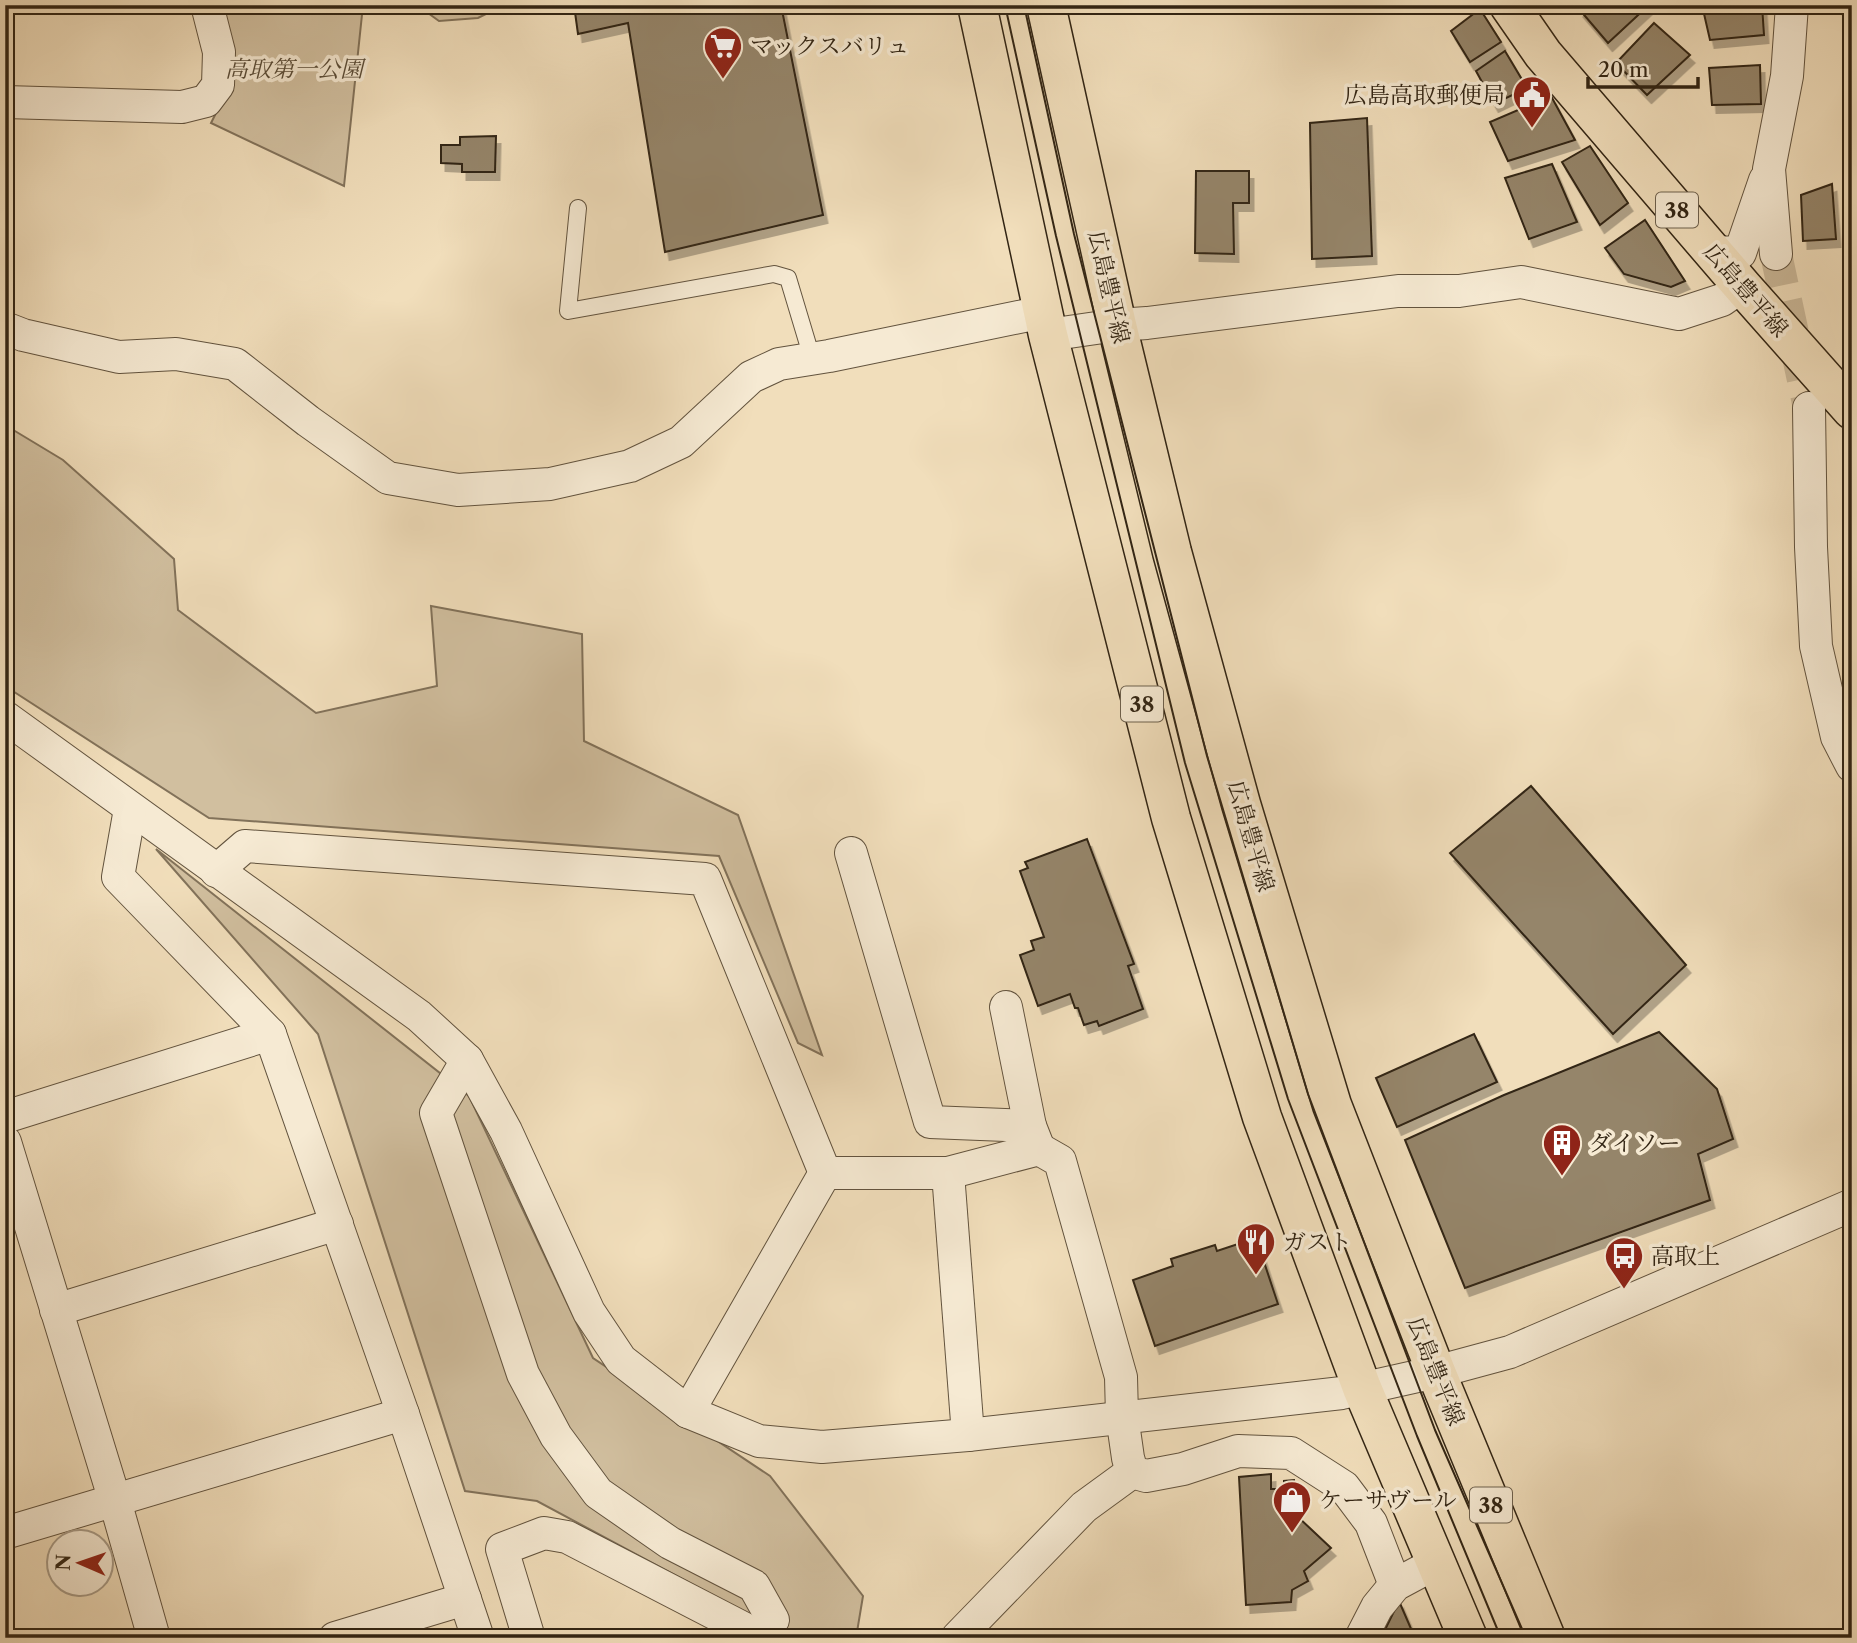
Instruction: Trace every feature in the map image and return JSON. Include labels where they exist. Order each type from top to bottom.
[{"type":"main road","name":"38","points":[[977,5],[1046,324],[1171,818],[1262,1117],[1362,1388],[1468,1638]]},
{"type":"main road","name":"広島豊平線","points":[[1046,5],[1117,324],[1179,579],[1241,804],[1324,1079],[1436,1372],[1546,1638]]},
{"type":"main road","name":"広島豊平線","points":[[1509,5],[1543,54],[1852,410]]},
{"type":"street","points":[[5,102],[182,107],[206,101],[218,85],[219,52],[207,5]]},
{"type":"street","points":[[1713,252],[1740,253],[1769,169],[1787,76],[1792,5]]},
{"type":"street","points":[[1769,169],[1776,254]]},
{"type":"street","points":[[5,328],[23,335],[119,357],[176,354],[235,364],[307,421],[388,478],[458,490],[550,484],[630,466],[681,442],[751,377],[779,364],[812,358],[1046,324],[1146,323],[1398,292],[1459,291],[1521,282],[1679,314],[1722,300],[1742,286]]},
{"type":"street","points":[[1809,408],[1816,646],[1837,737],[1852,766]]},
{"type":"street","points":[[5,717],[419,1016],[467,1060],[506,1131],[589,1312],[621,1360],[688,1412],[759,1441],[822,1447],[968,1435],[1342,1393],[1510,1352],[1852,1205]]},
{"type":"street","points":[[130,809],[118,877],[270,1034],[478,1638]]},
{"type":"street","points":[[216,871],[245,846],[705,879],[825,1173]]},
{"type":"street","points":[[851,853],[930,1122],[1034,1138],[1060,1161],[1121,1377],[1122,1416],[1132,1472]]},
{"type":"street","points":[[1006,1007],[1034,1138]]},
{"type":"street","points":[[5,1117],[270,1034]]},
{"type":"street","points":[[467,1060],[436,1113],[523,1374],[556,1436],[598,1493],[670,1543],[754,1586],[773,1620],[756,1638],[743,1628],[567,1536],[544,1533],[502,1549],[529,1638]]},
{"type":"street","points":[[825,1173],[948,1173],[1034,1138]]},
{"type":"street","points":[[5,1142],[154,1638]]},
{"type":"street","points":[[688,1412],[825,1173]]},
{"type":"street","points":[[948,1173],[968,1435]]},
{"type":"street","points":[[56,1310],[337,1224]]},
{"type":"street","points":[[5,1533],[403,1414]]},
{"type":"street","points":[[1132,1472],[1146,1476],[1182,1469],[1238,1451],[1292,1453],[1344,1487],[1371,1523],[1395,1585]]},
{"type":"street","points":[[957,1638],[1084,1507],[1132,1472]]},
{"type":"street","points":[[1362,1638],[1377,1607],[1395,1585],[1436,1563]]},
{"type":"street","points":[[335,1638],[465,1599]]},
{"type":"lane","points":[[578,208],[568,311],[774,274],[788,278],[812,358]]},
{"type":"green space","name":"高取第一公園","points":[[219,5],[363,5],[344,186],[211,123],[233,79]]},
{"type":"green space","points":[[417,5],[504,5],[478,18],[439,21]]},
{"type":"green space","points":[[5,425],[63,460],[174,559],[178,610],[316,713],[437,686],[431,606],[582,634],[584,741],[738,815],[822,1055],[798,1043],[719,856],[209,818],[5,686]]},
{"type":"green space","points":[[156,849],[469,1096],[593,1358],[770,1476],[863,1596],[856,1638],[772,1638],[740,1610],[537,1501],[465,1491],[318,1034]]},
{"type":"building","points":[[574,5],[781,5],[823,215],[665,252],[628,23],[578,34]]},
{"type":"building","points":[[1583,5],[1649,5],[1608,43],[1579,9]]},
{"type":"building","points":[[1702,5],[1762,5],[1764,35],[1710,40]]},
{"type":"building","points":[[1837,5],[1852,5],[1852,25]]},
{"type":"building","points":[[1480,9],[1501,42],[1470,62],[1451,31]]},
{"type":"building","points":[[1654,23],[1690,55],[1647,95],[1616,63]]},
{"type":"building","points":[[1505,51],[1527,88],[1494,104],[1476,71]]},
{"type":"building","points":[[1760,65],[1761,104],[1712,105],[1709,68]]},
{"type":"building","points":[[1551,96],[1575,140],[1508,161],[1490,122]]},
{"type":"building","points":[[1367,118],[1372,256],[1312,259],[1310,123]]},
{"type":"building","points":[[496,136],[495,172],[462,172],[462,164],[441,163],[441,145],[460,145],[460,137]]},
{"type":"building","points":[[1590,146],[1628,203],[1600,225],[1562,162]]},
{"type":"building","points":[[1552,164],[1577,222],[1529,239],[1505,178]]},
{"type":"building","points":[[1196,171],[1249,171],[1249,203],[1233,203],[1234,254],[1195,253]]},
{"type":"building","points":[[1832,184],[1836,239],[1803,241],[1801,195]]},
{"type":"building","points":[[1645,220],[1685,281],[1671,287],[1624,274],[1605,248]]},
{"type":"building","points":[[1531,786],[1686,965],[1613,1034],[1450,853]]},
{"type":"building","points":[[1087,839],[1134,964],[1128,966],[1143,1009],[1099,1026],[1097,1021],[1084,1025],[1070,994],[1038,1006],[1020,955],[1034,950],[1031,941],[1044,937],[1020,871],[1028,868],[1025,862]]},
{"type":"building","name":"ダイソー","points":[[1659,1032],[1717,1089],[1733,1139],[1698,1154],[1710,1200],[1465,1288],[1405,1140],[1504,1095]]},
{"type":"building","points":[[1474,1034],[1497,1082],[1397,1127],[1376,1078]]},
{"type":"building","points":[[1256,1238],[1278,1304],[1155,1346],[1133,1280],[1173,1266],[1171,1259],[1215,1245],[1217,1251]]},
{"type":"building","points":[[1271,1474],[1271,1489],[1284,1489],[1284,1481],[1294,1480],[1297,1516],[1331,1548],[1304,1571],[1308,1581],[1292,1590],[1291,1602],[1246,1605],[1239,1477]]},
{"type":"building","points":[[1399,1601],[1415,1638],[1381,1638]]},
{"type":"tunnel","points":[[1776,254],[1809,408]]},
{"type":"tram line","points":[[1005,5],[1056,236],[1185,763],[1288,1099],[1417,1436],[1501,1638]]},
{"type":"tram line","points":[[1024,5],[1074,234],[1207,756],[1308,1094],[1435,1430],[1526,1638]]},
{"type":"place","name":"マックスバリュ","points":[[723,80]]},
{"type":"place","name":"広島高取郵便局","points":[[1532,129]]},
{"type":"place","name":"ダイソー","points":[[1562,1177]]},
{"type":"place","name":"ガスト","points":[[1256,1276]]},
{"type":"place","name":"高取上","points":[[1624,1290]]},
{"type":"place","name":"ケーサヴール","points":[[1292,1534]]}]
